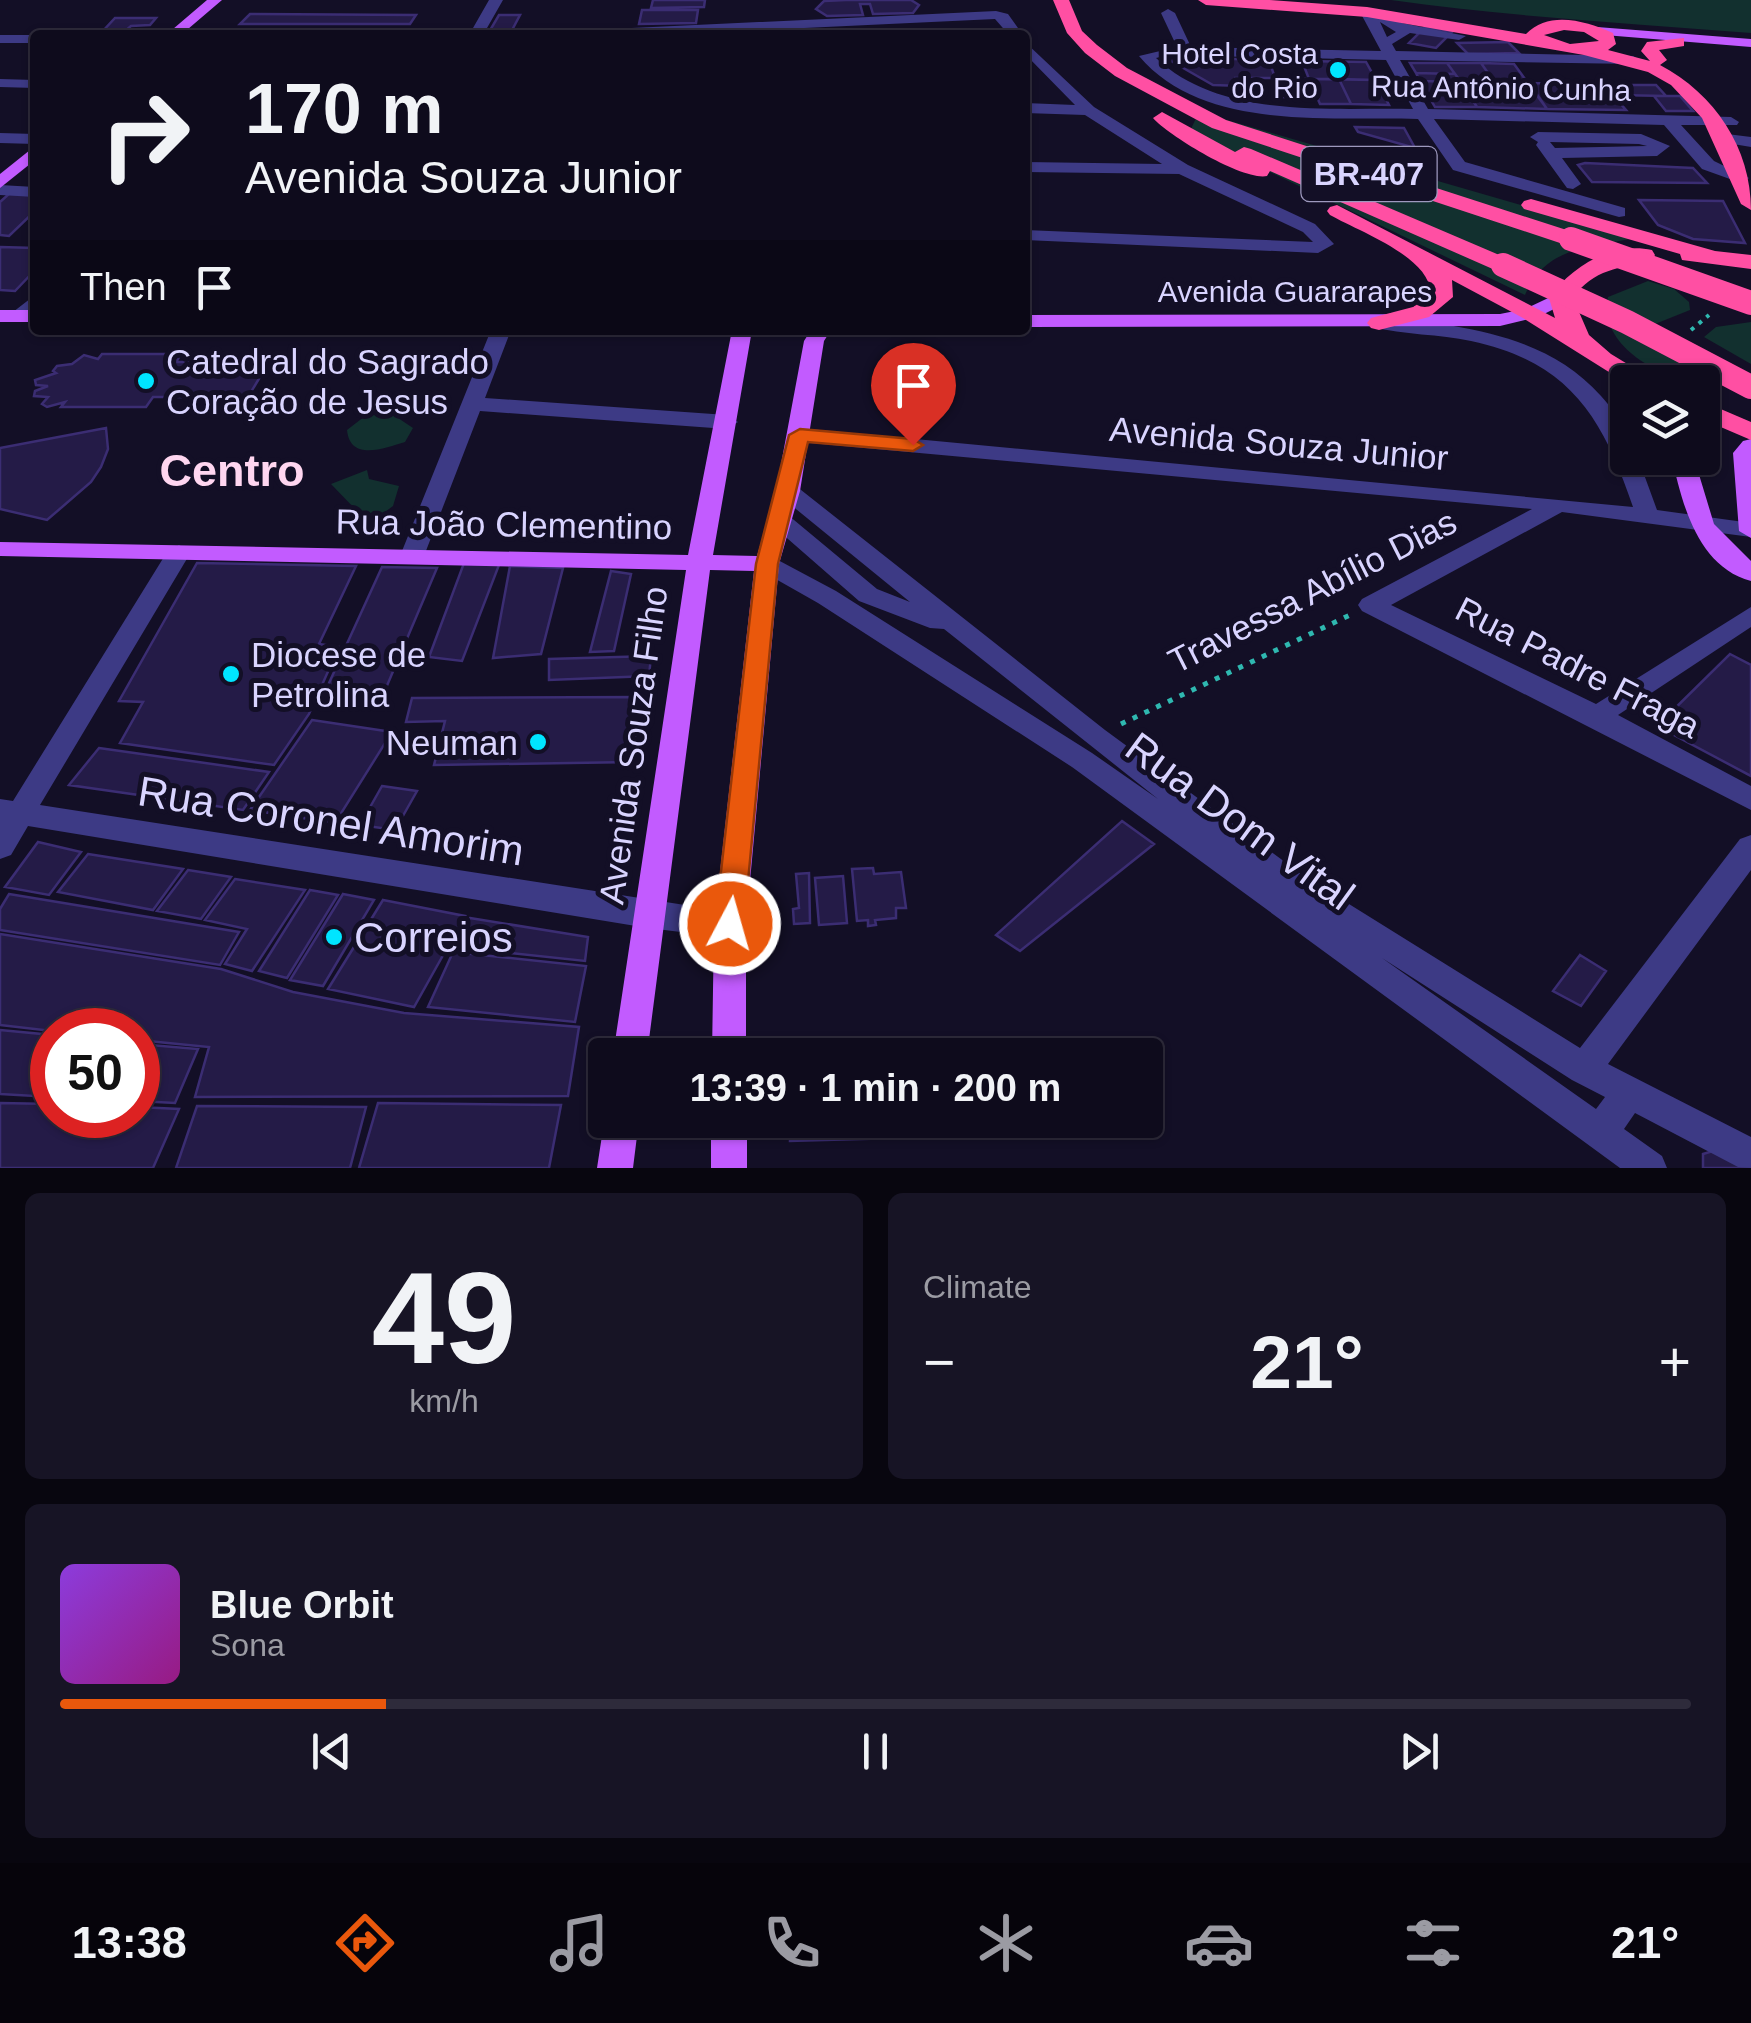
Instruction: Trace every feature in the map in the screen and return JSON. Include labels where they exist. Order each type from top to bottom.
[{"type":"highway","name":"BR-407","points":[[1061,0],[1076,34],[1159,109],[1628,322],[1751,387]]},
{"type":"highway","points":[[1206,0],[1368,14],[1545,42],[1602,41],[1648,60]]},
{"type":"highway","points":[[1304,0],[1554,25],[1648,60],[1682,83],[1733,133],[1746,170],[1751,204]]},
{"type":"highway","points":[[1040,1],[1053,32],[1077,61],[1128,98]]},
{"type":"highway","points":[[1545,42],[1534,31],[1554,25]]},
{"type":"highway","points":[[1648,60],[1653,46],[1678,42]]},
{"type":"highway","points":[[1159,109],[1186,136],[1531,313],[1616,365]]},
{"type":"highway","points":[[1159,109],[1714,256],[1751,262]]},
{"type":"highway","name":"BR-407","points":[[1159,109],[1219,124],[1751,302]]},
{"type":"highway","points":[[1589,349],[1566,322],[1561,298],[1576,276],[1607,261],[1652,254],[1714,256],[1751,248]]},
{"type":"highway","points":[[1379,324],[1420,312],[1442,297],[1440,276],[1408,249]]},
{"type":"highway","points":[[1720,409],[1751,414]]},
{"type":"highway","points":[[1720,416],[1751,432]]},
{"type":"main road","points":[[159,30],[193,0]]},
{"type":"main road","points":[[179,30],[215,0]]},
{"type":"main road","points":[[1602,41],[1751,46]]},
{"type":"main road","points":[[1602,41],[1751,46]]},
{"type":"main road","points":[[0,187],[30,156]]},
{"type":"main road","name":"Avenida Guararapes","points":[[1030,320],[1379,324],[1500,320],[1531,313],[1561,298]]},
{"type":"main road","name":"Avenida Souza Filho","points":[[632,1038],[699,564],[741,335]]},
{"type":"main road","points":[[729,1038],[730,924],[767,564],[788,491],[817,335]]},
{"type":"main road","points":[[1751,446],[1744,453],[1744,476],[1751,530]]},
{"type":"main road","points":[[1686,475],[1698,524],[1718,549],[1751,573]]},
{"type":"main road","name":"Rua João Clementino","points":[[0,549],[767,564]]},
{"type":"main road","points":[[615,1168],[619,1138]]},
{"type":"main road","points":[[729,1138],[729,1168]]},
{"type":"street","points":[[479,30],[496,0]]},
{"type":"street","points":[[926,26],[940,0]]},
{"type":"street","points":[[1168,13],[1186,51],[1385,49],[1455,44],[1479,30]]},
{"type":"street","points":[[1368,14],[1402,32],[1455,44],[1648,60]]},
{"type":"street","points":[[1368,14],[1423,114],[1459,166],[1619,212]]},
{"type":"street","points":[[854,30],[926,26]]},
{"type":"street","points":[[778,30],[1010,26]]},
{"type":"street","points":[[1385,49],[1402,32]]},
{"type":"street","points":[[0,39],[30,39]]},
{"type":"street","points":[[1030,51],[1088,110],[1182,170],[1309,228],[1325,242],[1318,248],[1030,235]]},
{"type":"street","name":"Rua Antônio Cunha","points":[[1186,51],[1146,56],[1210,95],[1270,110],[1668,120],[1733,133]]},
{"type":"street","points":[[0,83],[30,84]]},
{"type":"street","points":[[1030,108],[1088,110]]},
{"type":"street","points":[[1524,117],[1573,184]]},
{"type":"street","points":[[1668,120],[1708,165],[1746,170]]},
{"type":"street","points":[[1538,137],[1642,138],[1662,146],[1657,152],[1550,153]]},
{"type":"street","points":[[0,138],[30,139]]},
{"type":"street","points":[[1030,167],[1182,170]]},
{"type":"street","points":[[0,187],[30,191]]},
{"type":"street","points":[[1379,324],[1497,338],[1540,358],[1601,408],[1632,470],[1647,514]]},
{"type":"street","points":[[412,556],[499,335]]},
{"type":"street","points":[[473,404],[727,422]]},
{"type":"street","name":"Avenida Souza Junior","points":[[800,435],[1558,504],[1751,530]]},
{"type":"street","name":"Rua Dom Vital","points":[[788,491],[1096,737],[1293,885],[1584,1070],[1751,1155]]},
{"type":"street","name":"Travessa Abílio Dias","points":[[1371,604],[1558,504]]},
{"type":"street","points":[[780,520],[868,596],[963,631]]},
{"type":"street","points":[[0,847],[10,812],[179,552]]},
{"type":"street","name":"Rua Dom Vital","points":[[767,564],[826,596],[1082,760],[1649,1168]]},
{"type":"street","name":"Rua Padre Fraga","points":[[1371,604],[1597,716],[1751,799]]},
{"type":"street","points":[[1597,716],[1751,615]]},
{"type":"street","name":"Rua Coronel Amorim","points":[[10,812],[648,915],[730,924]]},
{"type":"street","points":[[1584,1070],[1751,847]]},
{"type":"street","points":[[1600,1132],[1628,1092]]},
{"type":"path","name":"Travessa Abílio Dias","points":[[1096,737],[1371,604]]},
{"type":"green space","points":[[1391,0],[1751,0],[1751,33],[1526,15]]},
{"type":"green space","points":[[1199,112],[1635,238],[1557,258],[1544,267],[1525,295],[1189,133]]},
{"type":"green space","points":[[1648,281],[1674,289],[1689,302],[1690,310],[1655,324],[1694,365],[1649,365],[1636,357],[1612,330],[1607,314],[1608,297]]},
{"type":"green space","points":[[1751,322],[1751,364],[1704,337],[1716,327]]},
{"type":"green space","points":[[389,412],[413,428],[405,442],[370,450],[355,446],[347,430],[369,413]]},
{"type":"green space","points":[[367,470],[369,479],[399,486],[393,506],[381,515],[357,511],[331,484]]},
{"type":"building","points":[[653,0],[705,0],[704,7],[651,8]]},
{"type":"building","points":[[911,0],[919,5],[913,13],[873,14],[870,4],[860,4],[863,15],[827,16],[816,9],[824,1]]},
{"type":"building","points":[[642,10],[698,10],[696,23],[639,24]]},
{"type":"building","points":[[250,14],[416,15],[410,24],[240,24]]},
{"type":"building","points":[[499,15],[520,15],[512,30],[490,30]]},
{"type":"building","points":[[115,18],[156,18],[150,25],[104,30]]},
{"type":"building","points":[[1425,27],[1452,32],[1436,48],[1409,43]]},
{"type":"building","points":[[1508,42],[1519,53],[1468,54],[1457,43]]},
{"type":"building","points":[[1164,57],[1269,60],[1275,78],[1236,78],[1241,86],[1213,85]]},
{"type":"building","name":"Hotel Costa do Rio","points":[[1302,61],[1366,62],[1376,80],[1309,79]]},
{"type":"building","points":[[1410,63],[1447,63],[1455,74],[1416,73]]},
{"type":"building","points":[[1447,63],[1481,63],[1495,83],[1461,82]]},
{"type":"building","points":[[1481,63],[1514,64],[1547,109],[1477,107],[1461,82],[1495,83]]},
{"type":"building","points":[[1416,73],[1455,74],[1461,82],[1420,81]]},
{"type":"building","points":[[1275,78],[1309,79],[1318,98],[1282,97]]},
{"type":"building","points":[[1309,79],[1339,79],[1351,104],[1320,104]]},
{"type":"building","points":[[1339,79],[1376,80],[1389,105],[1351,104]]},
{"type":"building","points":[[1420,81],[1461,82],[1477,107],[1435,107]]},
{"type":"building","points":[[1529,83],[1604,85],[1626,110],[1547,109]]},
{"type":"building","points":[[1604,85],[1656,85],[1666,96],[1614,95]]},
{"type":"building","points":[[1654,96],[1680,96],[1693,111],[1666,111]]},
{"type":"building","points":[[1355,127],[1404,128],[1415,148],[1358,132]]},
{"type":"building","points":[[1578,165],[1693,168],[1707,183],[1592,182]]},
{"type":"building","points":[[10,193],[30,194],[30,216],[9,236],[0,235],[0,202]]},
{"type":"building","points":[[1639,200],[1723,201],[1745,243],[1693,239],[1658,225]]},
{"type":"building","points":[[0,247],[30,248],[30,275],[15,291],[0,290]]},
{"type":"building","name":"Catedral do Sagrado Coração de Jesus","points":[[102,354],[181,354],[176,362],[269,362],[248,397],[153,397],[146,407],[61,407],[65,402],[47,407],[42,404],[48,397],[34,396],[35,391],[48,386],[36,385],[35,380],[56,373],[53,371],[57,366],[72,364],[84,355],[98,359]]},
{"type":"building","points":[[106,428],[108,449],[101,467],[91,482],[47,520],[0,509],[0,448]]},
{"type":"building","name":"Diocese de Petrolina","points":[[197,563],[356,566],[319,644],[339,647],[309,714],[274,765],[120,743],[143,702],[119,701]]},
{"type":"building","points":[[464,563],[499,565],[462,661],[429,657]]},
{"type":"building","points":[[510,566],[563,568],[541,654],[493,658]]},
{"type":"building","points":[[382,567],[437,568],[383,695],[324,694]]},
{"type":"building","points":[[611,571],[631,574],[614,651],[590,652]]},
{"type":"building","points":[[1730,654],[1751,665],[1751,776],[1657,726]]},
{"type":"building","points":[[651,656],[649,676],[549,680],[549,659]]},
{"type":"building","name":"Neuman","points":[[641,697],[633,762],[434,765],[445,721],[406,722],[412,698]]},
{"type":"building","points":[[312,720],[392,732],[335,823],[250,810]]},
{"type":"building","points":[[99,748],[269,772],[243,810],[69,785]]},
{"type":"building","points":[[382,786],[417,791],[395,830],[360,825]]},
{"type":"building","points":[[1122,821],[1154,844],[1020,951],[996,935]]},
{"type":"building","points":[[38,842],[81,852],[49,895],[5,887]]},
{"type":"building","points":[[88,854],[183,869],[153,910],[58,892]]},
{"type":"building","points":[[873,868],[874,874],[901,872],[906,908],[896,908],[896,918],[875,920],[876,925],[868,926],[868,920],[857,921],[852,869]]},
{"type":"building","points":[[188,870],[231,877],[201,919],[157,911]]},
{"type":"building","points":[[809,873],[810,923],[794,924],[793,909],[799,908],[796,874]]},
{"type":"building","points":[[843,876],[847,923],[819,925],[815,878]]},
{"type":"building","points":[[235,879],[305,890],[252,971],[225,964],[247,929],[205,920]]},
{"type":"building","points":[[310,890],[338,895],[287,978],[259,971]]},
{"type":"building","points":[[9,894],[239,932],[220,965],[0,930],[0,909]]},
{"type":"building","points":[[343,894],[374,900],[323,986],[290,980]]},
{"type":"building","points":[[383,900],[465,916],[414,1007],[328,989]]},
{"type":"building","points":[[470,918],[588,937],[585,961],[454,947]]},
{"type":"building","points":[[0,934],[221,969],[293,992],[404,1013],[579,1027],[568,1096],[195,1097],[209,1047],[160,1042],[160,1008],[30,1008],[30,1028],[0,1025]]},
{"type":"building","points":[[453,952],[586,966],[575,1022],[428,1007]]},
{"type":"building","points":[[1580,955],[1606,971],[1581,1006],[1553,991]]},
{"type":"building","points":[[0,1030],[30,1033],[30,1096],[0,1094]]},
{"type":"building","points":[[160,1046],[198,1049],[175,1103],[160,1102]]},
{"type":"building","points":[[0,1103],[30,1104],[30,1138],[160,1138],[160,1108],[179,1109],[153,1168],[0,1168]]},
{"type":"building","points":[[378,1103],[561,1105],[549,1168],[359,1168]]},
{"type":"building","points":[[197,1106],[366,1107],[350,1168],[176,1168]]},
{"type":"building","points":[[790,1138],[901,1138],[790,1141]]},
{"type":"building","points":[[1723,1148],[1751,1163],[1751,1168],[1703,1168],[1703,1154]]},
{"type":"place","name":"Hotel Costa do Rio","points":[[1338,70]]},
{"type":"place","name":"Catedral do Sagrado Coração de Jesus","points":[[146,381]]},
{"type":"place","name":"Diocese de Petrolina","points":[[231,674]]},
{"type":"place","name":"Neuman","points":[[538,742]]},
{"type":"place","name":"Correios","points":[[334,937]]},
{"type":"district","name":"Centro","points":[[232,470]]},
{"type":"route","points":[[730,924],[767,564],[800,435],[913,445]]}]
